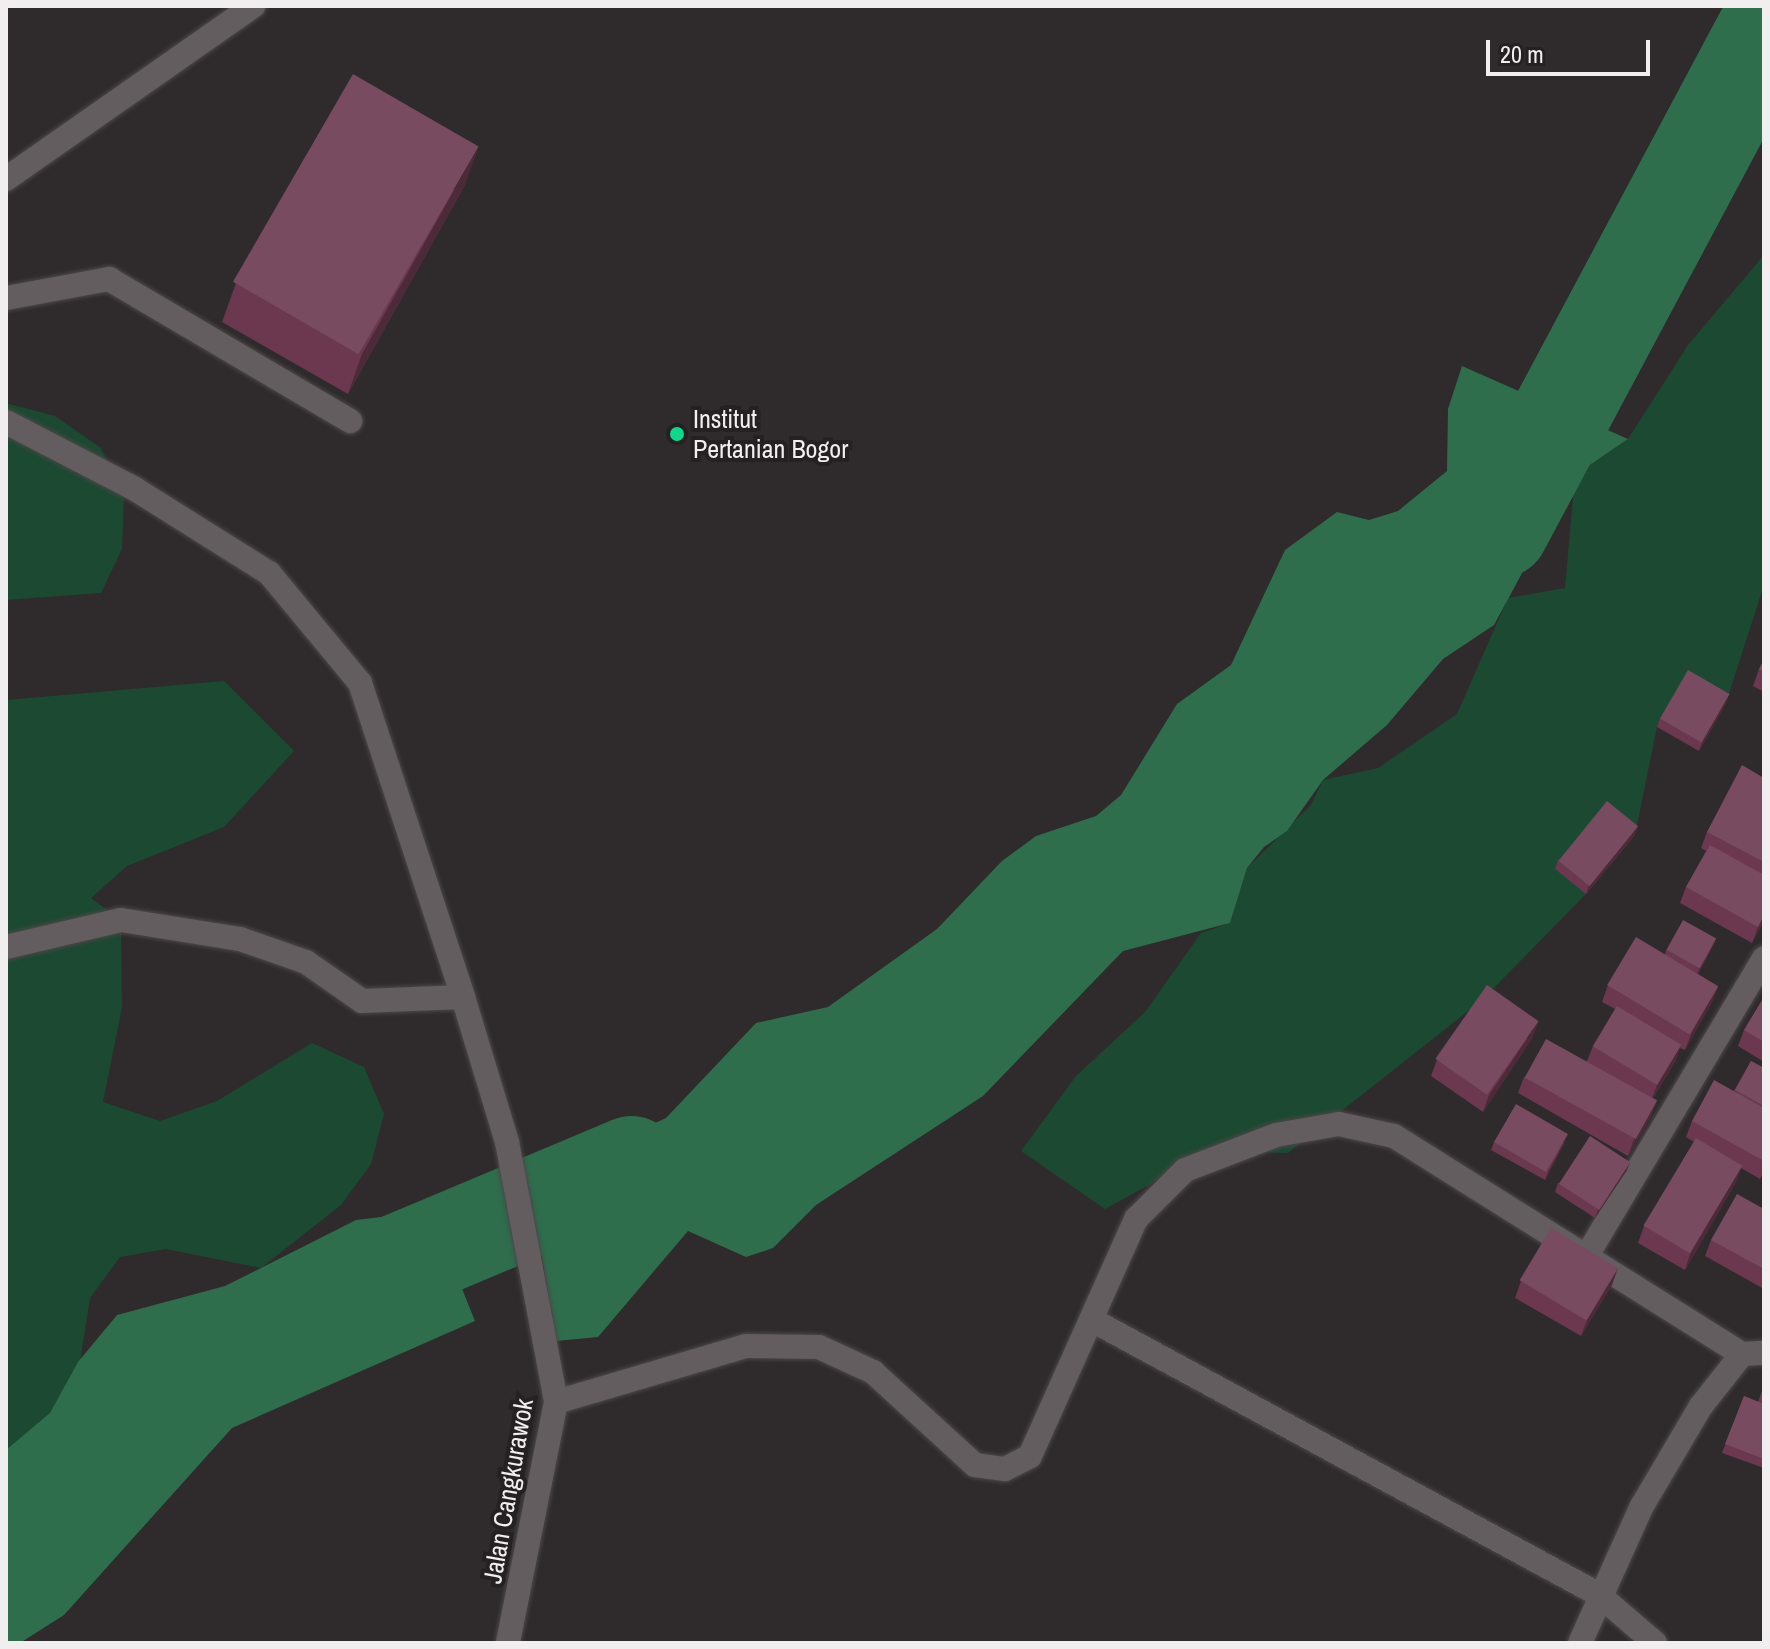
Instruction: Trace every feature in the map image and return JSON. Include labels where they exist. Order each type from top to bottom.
[{"type":"street","points":[[6,179],[253,6]]},
{"type":"street","points":[[6,298],[109,279],[350,421]]},
{"type":"street","points":[[6,422],[135,489],[269,573],[360,683],[463,997],[362,1001],[306,962],[240,939],[121,920],[6,947]]},
{"type":"street","points":[[1589,1252],[1764,958]]},
{"type":"street","name":"Jalan Cangkurawok","points":[[463,997],[507,1142],[550,1348],[556,1402],[508,1643]]},
{"type":"street","points":[[556,1402],[746,1346],[819,1347],[873,1372],[975,1465],[1005,1469],[1030,1456],[1136,1219],[1185,1170],[1276,1135],[1339,1124],[1394,1136],[1753,1354],[1701,1406],[1598,1594],[1580,1643]]},
{"type":"street","points":[[1092,1320],[1598,1594],[1655,1643]]},
{"type":"shaded area","points":[[1764,255],[1764,585],[1726,703],[1684,679],[1657,727],[1635,835],[1586,894],[1481,1001],[1288,1153],[1211,1151],[1105,1209],[1021,1151],[1076,1076],[1145,1012],[1201,933],[1230,923],[1247,868],[1311,805],[1323,780],[1378,768],[1457,714],[1508,598],[1565,588],[1575,475],[1628,439],[1688,345]]},
{"type":"shaded area","points":[[1462,366],[1628,439],[1575,475],[1494,625],[1443,659],[1387,725],[1323,780],[1287,831],[1264,847],[1247,868],[1230,923],[1123,951],[983,1096],[816,1205],[773,1248],[746,1257],[688,1231],[598,1337],[556,1341],[529,1181],[666,1118],[756,1023],[828,1007],[937,929],[1002,861],[1036,836],[1096,816],[1121,795],[1177,704],[1231,665],[1285,550],[1337,512],[1369,520],[1398,511],[1447,471],[1448,409]]},
{"type":"shaded area","points":[[6,403],[55,416],[101,448],[124,496],[122,549],[101,593],[6,600]]},
{"type":"shaded area","points":[[224,681],[294,751],[224,827],[127,866],[91,898],[121,920],[122,1007],[103,1102],[160,1121],[217,1101],[312,1043],[364,1067],[384,1114],[371,1164],[341,1205],[261,1268],[166,1249],[120,1257],[90,1298],[72,1413],[6,1450],[6,700]]},
{"type":"shaded area","points":[[431,1211],[475,1321],[232,1428],[64,1615],[20,1643],[6,1643],[6,1450],[50,1413],[78,1362],[117,1315],[225,1286],[356,1220]]},
{"type":"building","points":[[353,74],[479,146],[359,354],[233,282]]},
{"type":"building","points":[[1688,670],[1730,694],[1702,742],[1660,718]]},
{"type":"building","points":[[1742,765],[1764,778],[1764,862],[1707,832]]},
{"type":"building","points":[[1607,801],[1638,826],[1590,886],[1559,861]]},
{"type":"building","points":[[1710,845],[1764,875],[1764,915],[1758,927],[1686,887]]},
{"type":"building","points":[[1683,920],[1716,938],[1700,968],[1667,950]]},
{"type":"building","points":[[1636,937],[1718,986],[1689,1034],[1607,985]]},
{"type":"building","points":[[1487,985],[1539,1021],[1487,1095],[1435,1059]]},
{"type":"building","points":[[1764,997],[1764,1042],[1744,1030]]},
{"type":"building","points":[[1617,1006],[1681,1045],[1657,1085],[1593,1046]]},
{"type":"building","points":[[1546,1039],[1657,1101],[1636,1139],[1525,1077]]},
{"type":"building","points":[[1751,1061],[1764,1068],[1764,1106],[1735,1090]]},
{"type":"building","points":[[1714,1080],[1764,1108],[1764,1161],[1692,1121]]},
{"type":"building","points":[[1516,1104],[1568,1134],[1546,1172],[1494,1142]]},
{"type":"building","points":[[1590,1136],[1630,1162],[1599,1210],[1559,1184]]},
{"type":"building","points":[[1696,1138],[1742,1166],[1690,1253],[1643,1225]]},
{"type":"building","points":[[1737,1194],[1764,1209],[1764,1269],[1711,1240]]},
{"type":"building","points":[[1551,1228],[1618,1268],[1586,1320],[1520,1280]]},
{"type":"building","points":[[1744,1396],[1764,1404],[1764,1459],[1725,1444]]},
{"type":"waterway","points":[[1500,529],[1764,34]]},
{"type":"waterway","points":[[320,1296],[632,1165]]},
{"type":"place","name":"Institut Pertanian Bogor","points":[[677,434]]}]
